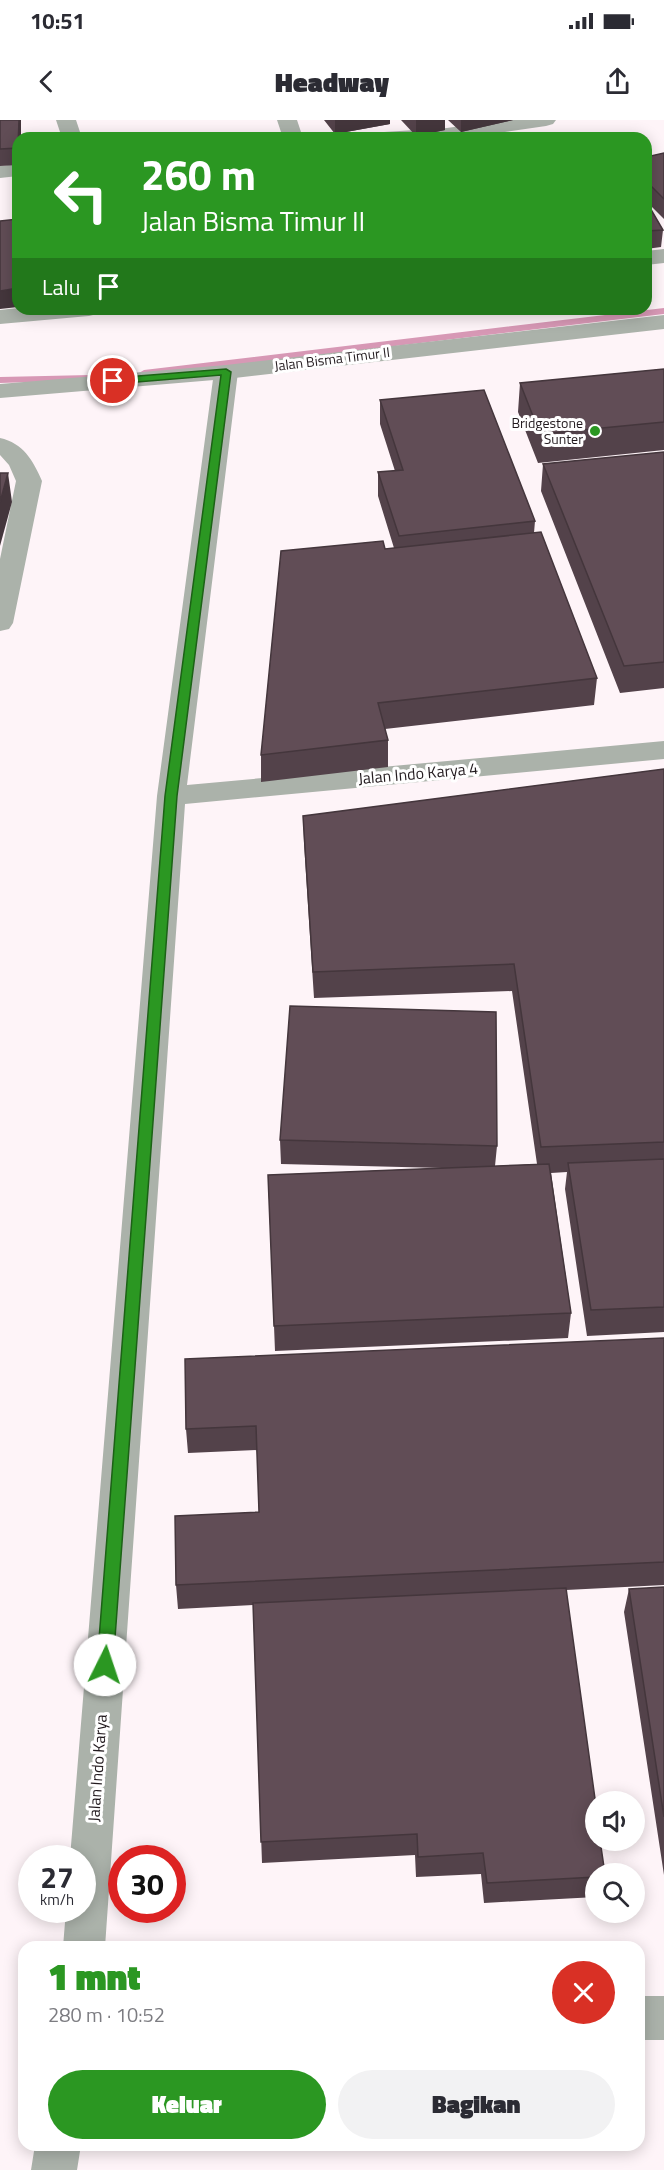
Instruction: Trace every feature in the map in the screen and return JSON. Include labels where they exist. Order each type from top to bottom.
[{"type":"street","points":[[468,132],[546,120]]},
{"type":"street","points":[[0,317],[22,315]]},
{"type":"street","name":"Jalan Bisma Timur II","points":[[0,391],[226,372],[664,322]]},
{"type":"street","name":"Jalan Indo Karya","points":[[84,1941],[171,796],[226,372]]},
{"type":"street","points":[[0,445],[6,447],[22,464],[29,481],[0,623]]},
{"type":"street","name":"Jalan Indo Karya 4","points":[[171,796],[664,750]]},
{"type":"street","points":[[645,2018],[664,2018]]},
{"type":"street","points":[[54,2170],[57,2151]]},
{"type":"building","points":[[0,120],[19,120],[19,132],[12,132],[12,148],[0,149]]},
{"type":"building","points":[[664,153],[664,199],[652,187],[652,156]]},
{"type":"building","points":[[652,211],[663,230],[652,231]]},
{"type":"building","points":[[12,220],[12,289],[0,291],[0,221]]},
{"type":"building","points":[[664,369],[664,422],[540,434],[520,383]]},
{"type":"building","points":[[484,390],[535,521],[399,536],[378,472],[403,470],[380,400]]},
{"type":"building","points":[[664,452],[664,662],[624,666],[543,464]]},
{"type":"building","points":[[0,473],[8,473],[0,502]]},
{"type":"building","points":[[541,532],[597,678],[378,703],[388,740],[261,755],[281,551],[383,541],[385,549]]},
{"type":"building","points":[[664,769],[664,1142],[541,1147],[514,964],[313,972],[303,816]]},
{"type":"building","points":[[290,1006],[496,1012],[497,1146],[280,1140]]},
{"type":"building","points":[[664,1159],[664,1307],[591,1310],[568,1163]]},
{"type":"building","points":[[549,1164],[571,1313],[274,1326],[268,1175]]},
{"type":"building","points":[[664,1338],[664,1562],[176,1585],[175,1516],[259,1512],[256,1426],[186,1429],[185,1359]]},
{"type":"building","points":[[664,1587],[664,1817],[629,1589]]},
{"type":"building","points":[[566,1588],[594,1791],[585,1791],[585,1851],[602,1851],[603,1863],[585,1863],[585,1878],[487,1883],[483,1853],[418,1857],[417,1834],[261,1842],[253,1603]]},
{"type":"waterway","points":[[652,312],[664,311]]},
{"type":"waterway","points":[[144,373],[630,315]]},
{"type":"waterway","points":[[0,380],[90,378]]},
{"type":"place","name":"Bridgestone Sunter","points":[[595,431]]},
{"type":"route","points":[[105,1665],[171,796],[226,372],[113,381]]}]
